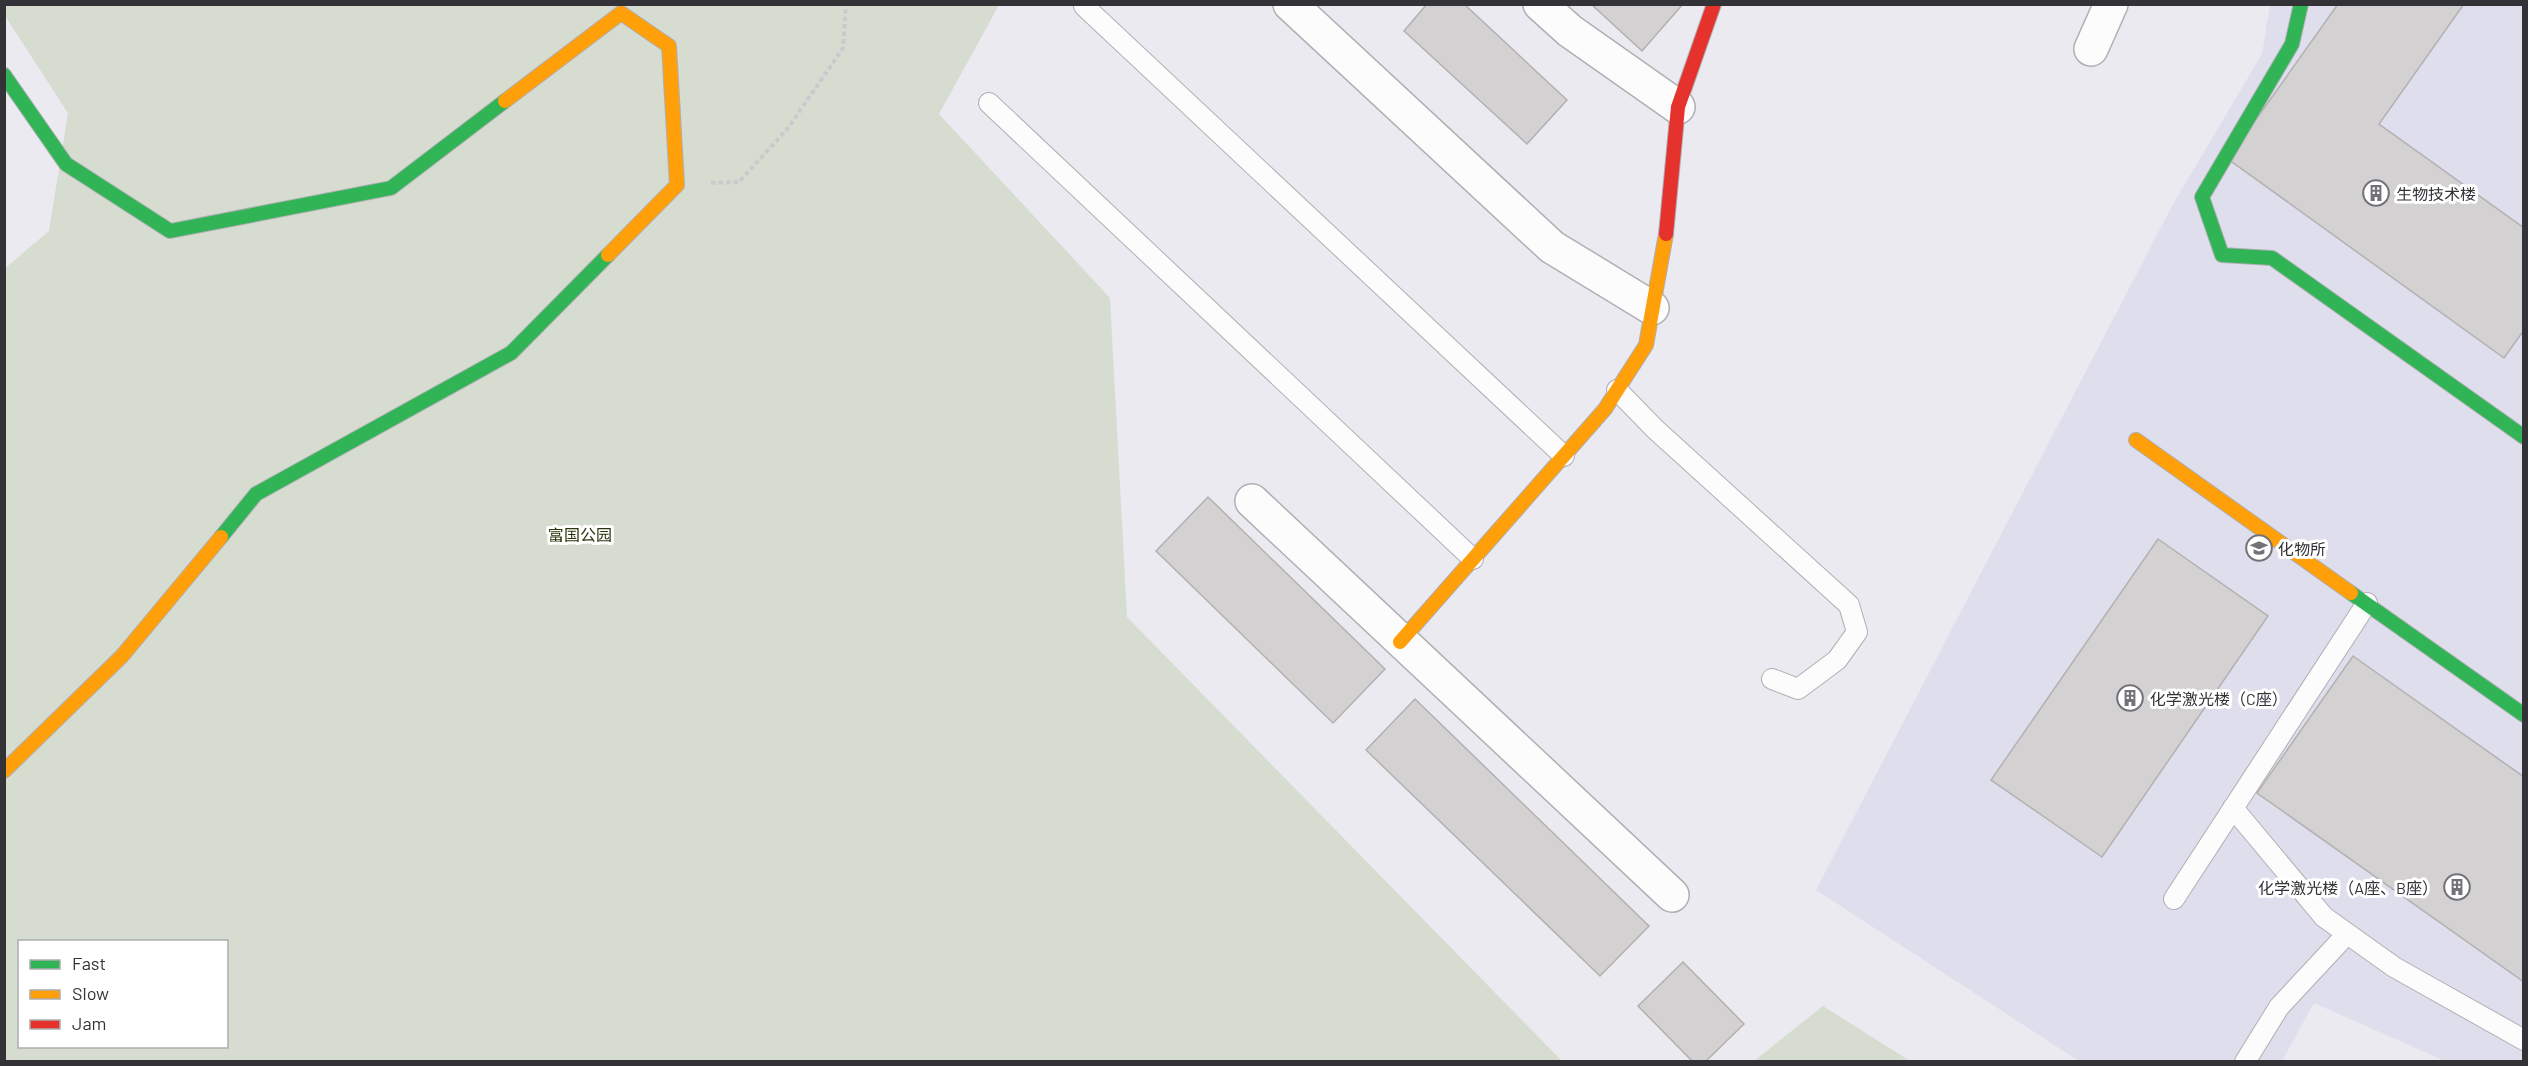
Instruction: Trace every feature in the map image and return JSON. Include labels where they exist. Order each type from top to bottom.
[{"type":"street","points":[[1290,4],[1552,247],[1653,308]]},
{"type":"street","points":[[1540,4],[1570,31],[1678,107]]},
{"type":"street","points":[[1400,642],[1605,409],[1646,345],[1665,243],[1678,107],[1713,4]]},
{"type":"street","points":[[2091,49],[2111,4]]},
{"type":"street","points":[[2301,4],[2292,44],[2202,197],[2222,255],[2272,258],[2523,437]]},
{"type":"street","points":[[4,75],[66,164],[170,231],[391,188],[621,13],[669,46],[677,185],[511,353],[256,494],[122,656],[4,771]]},
{"type":"street","points":[[2136,440],[2523,715]]},
{"type":"street","points":[[1252,501],[1672,895]]},
{"type":"lane","points":[[1084,6],[1564,456]]},
{"type":"lane","points":[[989,103],[1473,559]]},
{"type":"lane","points":[[1617,390],[1654,429],[1849,605],[1857,632],[1837,660],[1798,689],[1772,679]]},
{"type":"lane","points":[[2174,899],[2367,603]]},
{"type":"lane","points":[[2233,808],[2324,917],[2394,967],[2523,1040]]},
{"type":"lane","points":[[2245,1062],[2279,1007],[2347,934]]},
{"type":"path","points":[[677,185],[739,182],[788,128],[843,48],[846,4]]},
{"type":"shaded area","name":"化物所","points":[[2270,5],[2523,5],[2523,1061],[2445,1061],[2314,1003],[2282,1061],[2079,1061],[1816,890],[2172,206],[2262,54]]},
{"type":"green space","name":"富国公园","points":[[5,5],[999,5],[939,114],[1110,298],[1127,617],[1562,1061],[5,1061],[4,269],[49,231],[68,113],[5,16]]},
{"type":"green space","points":[[1823,1006],[1910,1061],[1754,1061]]},
{"type":"building","points":[[1427,4],[1464,4],[1567,100],[1527,144],[1404,31]]},
{"type":"building","points":[[1591,4],[1683,4],[1642,51]]},
{"type":"building","name":"生物技术楼","points":[[2338,4],[2464,4],[2379,124],[2524,228],[2524,330],[2504,358],[2228,159]]},
{"type":"building","points":[[1208,497],[1385,669],[1333,723],[1156,551]]},
{"type":"building","name":"化学激光楼（C座）","points":[[2158,539],[2268,616],[2102,857],[1991,780]]},
{"type":"building","name":"化学激光楼（A座、B座）","points":[[2353,656],[2524,777],[2524,982],[2257,793]]},
{"type":"building","points":[[1415,699],[1649,926],[1600,976],[1366,750]]},
{"type":"building","points":[[1683,962],[1744,1024],[1705,1062],[1693,1062],[1638,1006]]},
{"type":"traffic: fast","points":[[2301,4],[2292,44],[2202,197],[2222,255],[2272,258],[2524,437]]},
{"type":"traffic: fast","points":[[4,75],[66,164],[170,231],[391,188],[505,101]]},
{"type":"traffic: fast","points":[[221,537],[256,494],[511,353],[608,255]]},
{"type":"traffic: fast","points":[[2351,593],[2524,715]]},
{"type":"traffic: slow","points":[[505,101],[621,13],[669,46],[677,185],[608,255]]},
{"type":"traffic: slow","points":[[1400,642],[1605,409],[1646,345],[1666,234]]},
{"type":"traffic: slow","points":[[2136,440],[2351,593]]},
{"type":"traffic: slow","points":[[4,771],[122,656],[221,537]]},
{"type":"traffic: jam","points":[[1666,234],[1678,107],[1714,4]]},
{"type":"place","name":"生物技术楼","points":[[2376,193]]},
{"type":"place","name":"化物所","points":[[2259,548]]},
{"type":"place","name":"化学激光楼（C座）","points":[[2130,698]]},
{"type":"place","name":"化学激光楼（A座、B座）","points":[[2457,887]]}]
